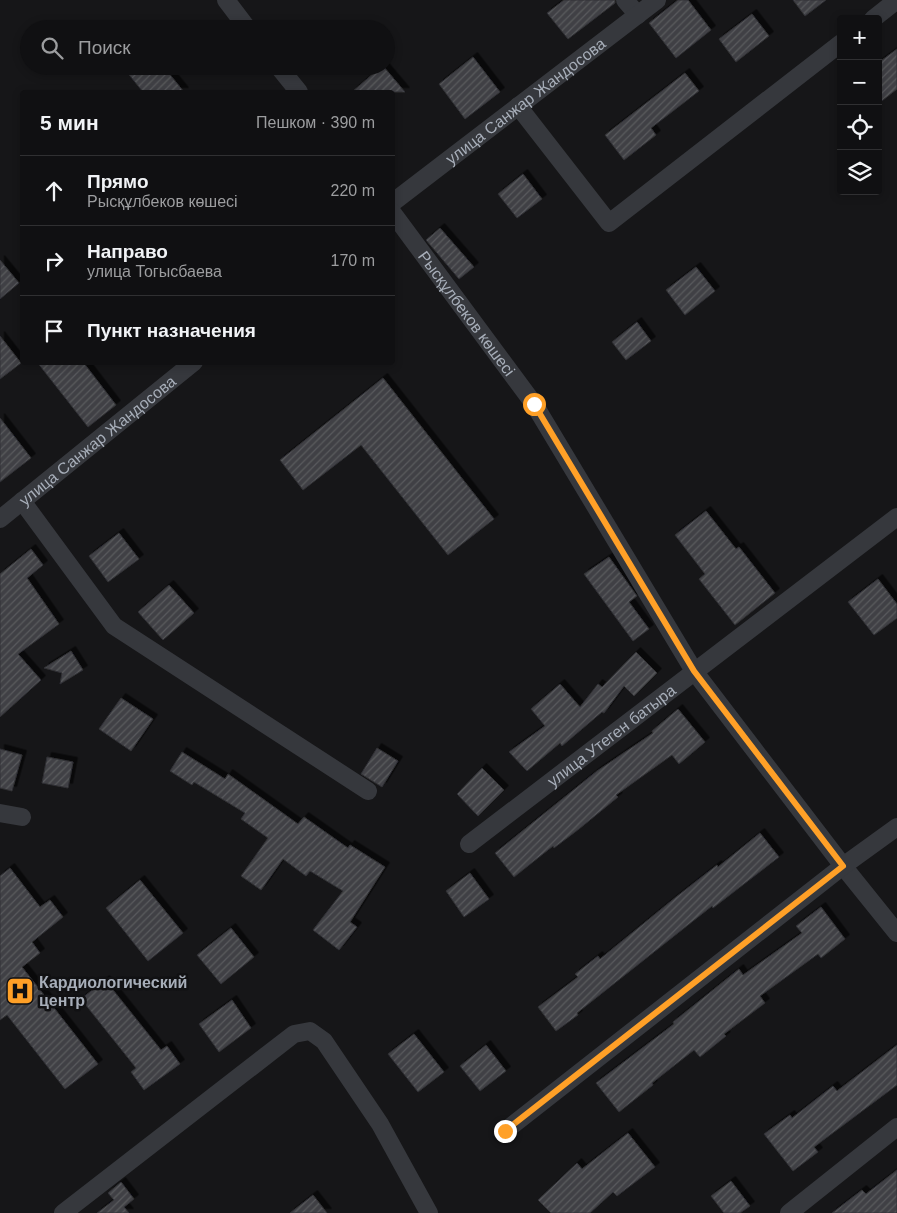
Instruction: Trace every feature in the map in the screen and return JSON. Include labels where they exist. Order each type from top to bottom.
[{"type":"street","points":[[226,0],[241,20]]},
{"type":"street","points":[[626,0],[638,15]]},
{"type":"street","name":"улица Санжар Жандосова","points":[[395,201],[657,0]]},
{"type":"street","points":[[878,15],[897,0]]},
{"type":"street","points":[[518,106],[608,222],[837,46]]},
{"type":"street","points":[[285,75],[297,90]]},
{"type":"street","name":"Рысқұлбеков көшесі","points":[[395,216],[534,404],[694,671],[897,934]]},
{"type":"street","name":"улица Санжар Жандосова","points":[[0,519],[190,365]]},
{"type":"street","points":[[22,501],[114,626],[368,791]]},
{"type":"street","name":"улица Утеген батыра","points":[[469,844],[897,518]]},
{"type":"street","points":[[0,813],[22,817]]},
{"type":"street","points":[[505,1131],[843,866],[897,827]]},
{"type":"street","points":[[63,1213],[294,1034],[310,1031],[324,1041],[380,1124],[429,1213]]},
{"type":"street","points":[[789,1213],[897,1127]]},
{"type":"building","points":[[564,0],[615,0],[615,3],[568,39],[547,13]]},
{"type":"building","points":[[678,0],[688,0],[711,30],[676,58],[649,23]]},
{"type":"building","points":[[793,0],[826,0],[805,16]]},
{"type":"building","points":[[752,14],[769,36],[736,62],[719,39]]},
{"type":"building","points":[[897,49],[897,89],[882,101],[882,60]]},
{"type":"building","points":[[473,57],[500,92],[465,119],[439,84]]},
{"type":"building","points":[[685,73],[699,91],[651,128],[656,135],[624,160],[605,135]]},
{"type":"building","points":[[129,75],[170,75],[182,90],[141,90]]},
{"type":"building","points":[[372,75],[391,75],[405,92],[395,92],[395,90],[354,90]]},
{"type":"building","points":[[523,174],[542,199],[517,218],[498,194]]},
{"type":"building","points":[[440,228],[474,267],[459,279],[426,240]]},
{"type":"building","points":[[0,260],[19,283],[0,299]]},
{"type":"building","points":[[696,267],[715,291],[685,315],[666,290]]},
{"type":"building","points":[[637,322],[651,341],[626,360],[612,342]]},
{"type":"building","points":[[0,336],[20,364],[0,379]]},
{"type":"building","points":[[39,365],[85,365],[116,405],[88,427]]},
{"type":"building","points":[[383,378],[494,519],[448,555],[361,445],[303,490],[280,460]]},
{"type":"building","points":[[0,418],[31,458],[0,482]]},
{"type":"building","points":[[706,511],[736,549],[739,547],[775,593],[735,625],[699,579],[705,574],[675,535]]},
{"type":"building","points":[[119,533],[139,559],[108,582],[89,556]]},
{"type":"building","points":[[31,549],[43,565],[27,578],[59,624],[18,654],[41,680],[0,717],[0,574]]},
{"type":"building","points":[[609,557],[637,596],[629,602],[649,629],[633,641],[584,574]]},
{"type":"building","points":[[878,579],[897,604],[897,618],[874,635],[848,602]]},
{"type":"building","points":[[169,585],[194,613],[163,640],[138,612]]},
{"type":"building","points":[[71,651],[83,670],[60,684],[62,673],[44,668]]},
{"type":"building","points":[[636,652],[657,673],[634,696],[624,686],[604,713],[602,712],[562,746],[560,743],[527,771],[509,752],[545,726],[531,709],[560,684],[580,707],[598,684],[602,687]]},
{"type":"building","points":[[121,698],[153,719],[131,751],[99,729]]},
{"type":"building","points":[[678,709],[705,742],[679,764],[672,755],[616,795],[618,797],[579,829],[554,848],[553,846],[514,877],[495,853],[597,771],[653,733],[652,731]]},
{"type":"building","points":[[377,748],[398,761],[382,787],[361,774]]},
{"type":"building","points":[[0,749],[22,755],[12,791],[0,788]]},
{"type":"building","points":[[182,752],[225,779],[228,774],[298,824],[304,817],[348,848],[350,845],[385,867],[350,922],[357,927],[339,950],[313,930],[343,891],[310,871],[306,876],[283,859],[261,890],[241,876],[268,838],[241,819],[245,813],[194,782],[192,785],[170,771]]},
{"type":"building","points":[[47,757],[73,762],[68,788],[42,783]]},
{"type":"building","points":[[482,768],[504,790],[478,816],[457,794]]},
{"type":"building","points":[[760,833],[779,857],[713,908],[712,906],[556,1031],[538,1007],[578,977],[575,974],[598,956],[600,959],[676,897],[717,865],[718,867]]},
{"type":"building","name":"Кардиологический центр","points":[[10,868],[40,907],[50,900],[63,917],[32,942],[40,953],[22,967],[98,1064],[65,1089],[7,1015],[0,1020],[0,876]]},
{"type":"building","points":[[470,873],[489,899],[464,917],[446,891]]},
{"type":"building","points":[[140,880],[183,933],[148,961],[106,908]]},
{"type":"building","points":[[821,907],[845,939],[821,958],[818,954],[760,996],[765,1003],[724,1034],[726,1036],[700,1057],[694,1050],[619,1112],[596,1083],[674,1024],[673,1022],[739,969],[743,975],[802,933],[796,926]]},
{"type":"building","points":[[231,928],[254,957],[221,984],[197,955]]},
{"type":"building","points":[[105,980],[161,1050],[167,1046],[180,1064],[144,1090],[131,1072],[136,1068],[81,999]]},
{"type":"building","points":[[232,1000],[251,1028],[219,1052],[199,1024]]},
{"type":"building","points":[[414,1034],[444,1072],[418,1092],[388,1054]]},
{"type":"building","points":[[486,1045],[506,1071],[480,1091],[460,1066]]},
{"type":"building","points":[[897,1045],[897,1085],[814,1147],[818,1152],[793,1171],[764,1134],[790,1115],[792,1118],[833,1086],[837,1091]]},
{"type":"building","points":[[628,1133],[655,1167],[617,1196],[613,1192],[590,1213],[551,1213],[538,1200],[577,1163],[582,1169]]},
{"type":"building","points":[[897,1170],[897,1213],[832,1213],[862,1190],[866,1194]]},
{"type":"building","points":[[731,1181],[750,1206],[740,1213],[724,1213],[711,1196]]},
{"type":"building","points":[[121,1182],[134,1199],[124,1207],[129,1213],[97,1213],[114,1200],[108,1193]]},
{"type":"building","points":[[313,1195],[327,1213],[290,1213]]},
{"type":"place","name":"Кардиологический центр","points":[[20,991]]},
{"type":"route","points":[[505,1131],[843,866],[694,671],[534,404]]}]
